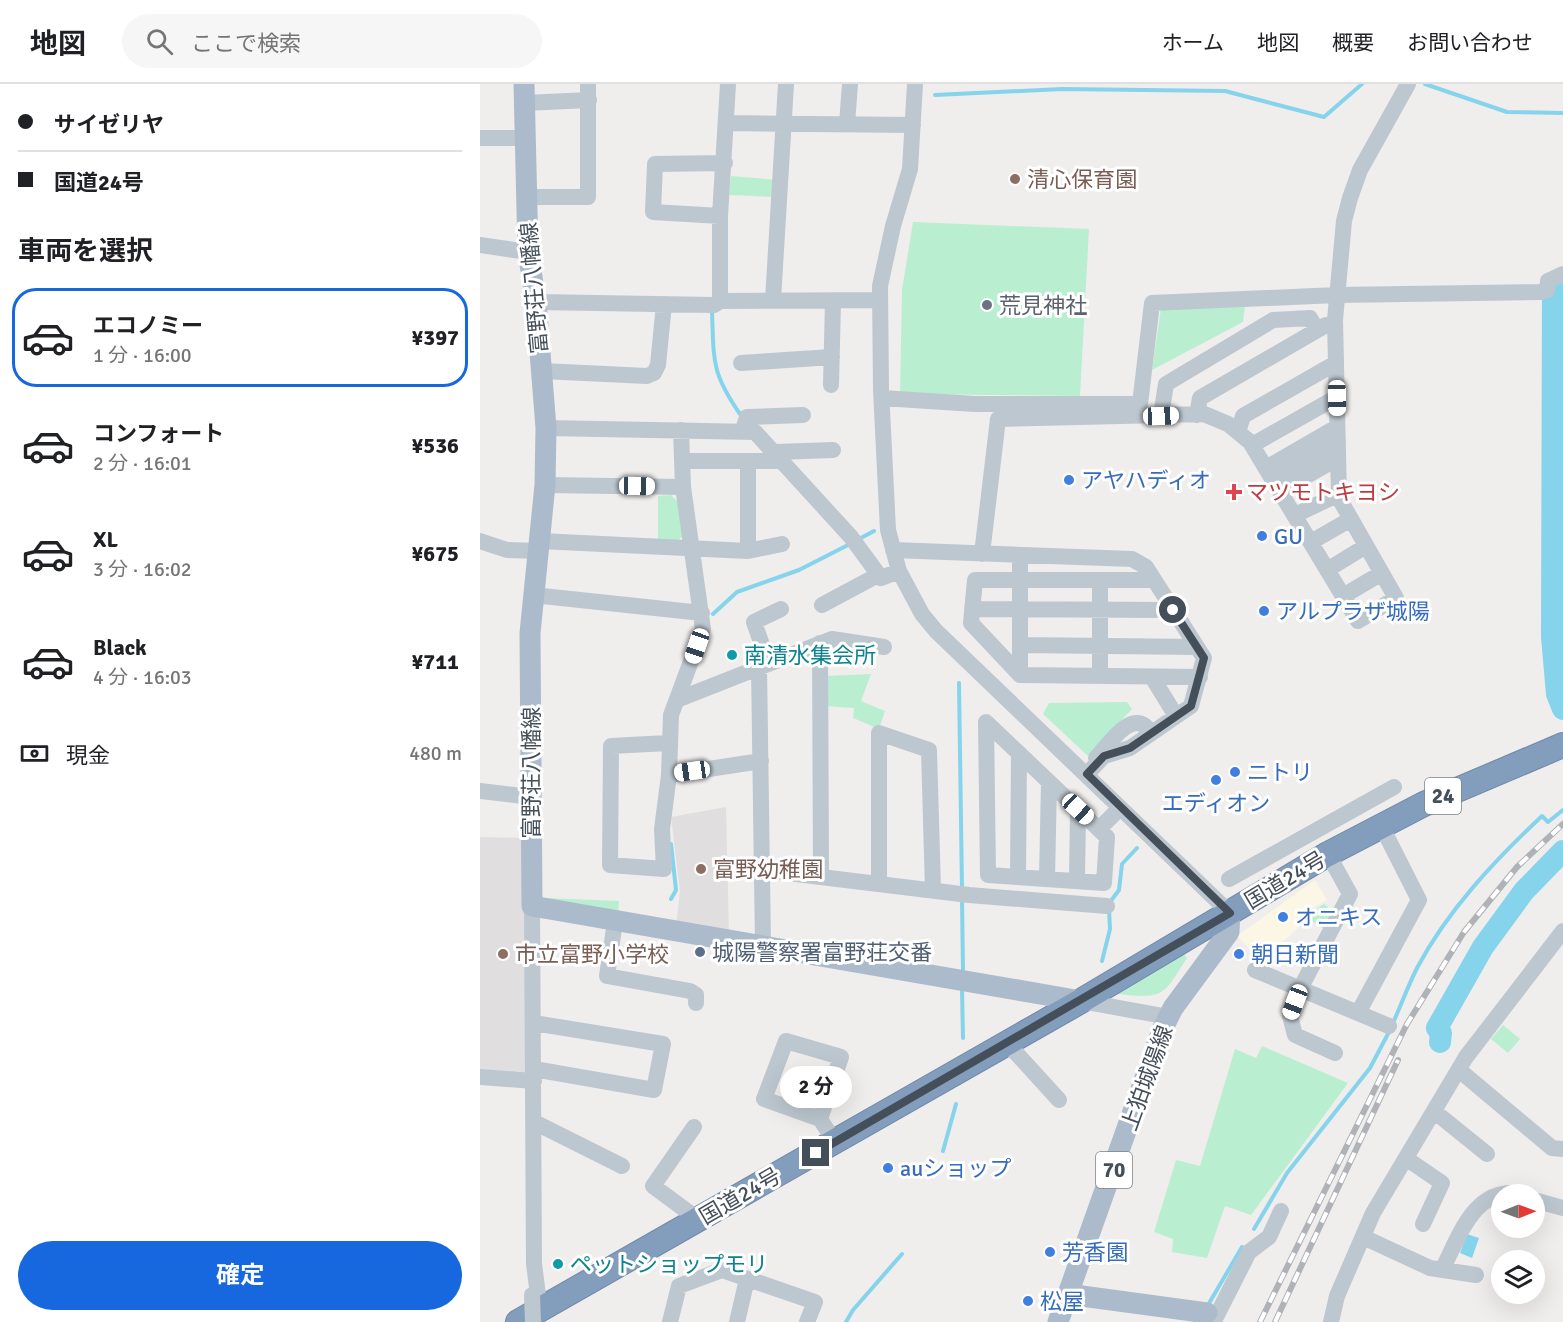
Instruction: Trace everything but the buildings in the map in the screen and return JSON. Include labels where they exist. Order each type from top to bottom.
[{"type":"highway","name":"国道24号","points":[[518,1322],[1081,1001],[1359,836],[1424,804],[1563,746]]},
{"type":"main road","name":"富野荘八幡線","points":[[524,94],[528,252],[536,302],[546,428],[545,485],[530,633],[532,906]]},
{"type":"main road","points":[[532,906],[1081,1001]]},
{"type":"main road","name":"上狛城陽線","points":[[1058,1322],[1066,1294],[1169,1017],[1229,932],[1230,913]]},
{"type":"main road","points":[[1066,1294],[1205,1317]]},
{"type":"street","points":[[720,301],[720,216],[728,84]]},
{"type":"street","points":[[772,300],[786,84]]},
{"type":"street","points":[[847,124],[850,84]]},
{"type":"street","points":[[915,84],[910,169],[893,226],[880,286],[888,530],[899,571],[922,614],[936,631],[1230,913]]},
{"type":"street","points":[[982,554],[998,419],[1197,415],[1228,424],[1252,445],[1358,621],[1396,598],[1339,494],[1335,320],[1344,221],[1350,198],[1360,170],[1408,84]]},
{"type":"street","points":[[524,94],[589,92],[588,197],[526,197]]},
{"type":"street","points":[[727,123],[913,125]]},
{"type":"street","points":[[480,138],[525,138]]},
{"type":"street","points":[[720,216],[653,212],[655,164],[724,163]]},
{"type":"street","points":[[480,245],[528,252]]},
{"type":"street","points":[[882,398],[975,404],[1140,404],[1152,303],[1540,292],[1553,282]]},
{"type":"street","points":[[536,302],[714,305],[720,301],[880,300]]},
{"type":"street","points":[[831,385],[833,301]]},
{"type":"street","points":[[542,371],[647,376],[654,373],[658,365],[664,304]]},
{"type":"street","points":[[1161,416],[1166,384],[1273,320],[1310,318],[1317,330]]},
{"type":"street","points":[[1197,415],[1200,398],[1335,320]]},
{"type":"street","points":[[741,363],[832,357]]},
{"type":"street","points":[[1238,432],[1243,416],[1336,363]]},
{"type":"street","points":[[1252,445],[1337,398]]},
{"type":"street","points":[[742,430],[747,417],[803,415]]},
{"type":"street","points":[[546,428],[755,432],[851,537],[880,578],[899,571]]},
{"type":"street","points":[[668,743],[611,746],[610,865],[664,869],[662,829],[669,775],[668,743],[671,715],[679,699],[703,629],[683,486],[681,430]]},
{"type":"street","points":[[1266,468],[1338,443]]},
{"type":"street","points":[[1282,473],[1338,443]]},
{"type":"street","points":[[1280,491],[1338,443]]},
{"type":"street","points":[[682,461],[748,462],[833,450]]},
{"type":"street","points":[[748,462],[748,551]]},
{"type":"street","points":[[545,485],[683,486]]},
{"type":"street","points":[[1294,515],[1339,494]]},
{"type":"street","points":[[1311,542],[1351,519]]},
{"type":"street","points":[[480,541],[507,550],[539,546],[748,551],[782,543]]},
{"type":"street","points":[[1327,570],[1366,546]]},
{"type":"street","points":[[893,550],[1132,559],[1146,567],[1204,658],[1200,677],[1191,706],[1130,748],[1104,756],[1085,772]]},
{"type":"street","points":[[1020,555],[1020,675]]},
{"type":"street","points":[[1343,596],[1382,573]]},
{"type":"street","points":[[822,605],[878,575]]},
{"type":"street","points":[[1100,676],[1101,579]]},
{"type":"street","points":[[1154,580],[975,580],[971,623],[1020,675],[1200,677]]},
{"type":"street","points":[[533,595],[702,613]]},
{"type":"street","points":[[763,946],[761,761],[764,664],[754,622],[781,609]]},
{"type":"street","points":[[972,609],[1173,610]]},
{"type":"street","points":[[679,699],[832,639],[884,647]]},
{"type":"street","points":[[820,644],[821,876]]},
{"type":"street","points":[[1020,645],[1197,647]]},
{"type":"street","points":[[1152,677],[1176,716]]},
{"type":"street","points":[[1085,772],[1128,724],[1136,721],[1144,723],[1149,730]]},
{"type":"street","points":[[986,722],[1018,753],[1107,837],[1104,883],[988,875],[986,722]]},
{"type":"street","points":[[879,884],[879,733],[929,750],[933,890]]},
{"type":"street","points":[[1018,753],[1018,877]]},
{"type":"street","points":[[669,775],[761,761]]},
{"type":"street","points":[[1047,879],[1049,782]]},
{"type":"street","points":[[1229,879],[1394,787]]},
{"type":"street","points":[[480,792],[531,797]]},
{"type":"street","points":[[1099,829],[1120,808]]},
{"type":"street","points":[[1077,881],[1078,809]]},
{"type":"street","points":[[1346,812],[1359,836]]},
{"type":"street","points":[[1358,1013],[1419,900],[1381,825]]},
{"type":"street","points":[[1328,854],[1350,894],[1300,989],[1290,1016],[1296,1035],[1335,1053]]},
{"type":"street","points":[[763,870],[961,894],[1107,906]]},
{"type":"street","points":[[532,906],[536,1312]]},
{"type":"street","points":[[615,922],[607,976],[690,991],[696,995],[696,1003]]},
{"type":"street","points":[[1331,1322],[1337,1296],[1373,1213],[1459,1070],[1563,931]]},
{"type":"street","points":[[1255,970],[1389,1026]]},
{"type":"street","points":[[1081,1001],[1169,1017]]},
{"type":"street","points":[[480,1077],[534,1075],[654,1090],[663,1044],[534,1023]]},
{"type":"street","points":[[820,1119],[841,1057],[786,1041],[764,1099],[820,1119],[835,1142]]},
{"type":"street","points":[[1007,1043],[1059,1099]]},
{"type":"street","points":[[1459,1070],[1552,1148],[1563,1149]]},
{"type":"street","points":[[1434,1112],[1487,1154]]},
{"type":"street","points":[[534,1122],[622,1166]]},
{"type":"street","points":[[694,1127],[653,1186],[699,1220]]},
{"type":"street","points":[[1407,1159],[1442,1183],[1423,1224]]},
{"type":"street","points":[[1442,1270],[1469,1218],[1480,1204],[1491,1196]]},
{"type":"street","points":[[1545,1203],[1563,1208]]},
{"type":"street","points":[[1205,1317],[1216,1317],[1249,1252],[1269,1237],[1281,1211]]},
{"type":"street","points":[[1363,1237],[1430,1268],[1476,1275]]},
{"type":"street","points":[[670,1322],[679,1286],[722,1270],[815,1302],[807,1322]]},
{"type":"street","points":[[737,1322],[747,1279]]},
{"type":"shaded area","points":[[726,807],[729,935],[676,926],[680,891],[671,817]]},
{"type":"shaded area","name":"市立富野小学校","points":[[480,837],[525,838],[527,1073],[517,1071],[507,1076],[480,1074]]},
{"type":"shaded area","name":"オニキス","points":[[1315,880],[1327,900],[1304,913],[1307,920],[1277,947],[1259,958],[1237,936]]},
{"type":"green space","points":[[731,176],[777,180],[777,197],[729,195]]},
{"type":"green space","points":[[913,222],[1089,229],[1080,396],[900,394],[902,290]]},
{"type":"green space","points":[[1245,306],[1243,322],[1152,370],[1161,308]]},
{"type":"green space","points":[[671,495],[678,502],[684,535],[676,542],[658,541],[658,496]]},
{"type":"green space","points":[[871,674],[861,701],[885,711],[879,729],[853,718],[854,708],[825,706],[824,676]]},
{"type":"green space","points":[[1127,702],[1132,709],[1088,756],[1043,714],[1049,703]]},
{"type":"green space","points":[[546,898],[619,901],[618,916],[559,906]]},
{"type":"green space","points":[[1324,904],[1335,913],[1325,930],[1306,916]]},
{"type":"green space","points":[[1184,954],[1187,958],[1162,991],[1146,996],[1134,996],[1119,994],[1117,991]]},
{"type":"green space","points":[[1503,1025],[1520,1039],[1508,1053],[1491,1039]]},
{"type":"green space","points":[[1262,1046],[1348,1083],[1251,1215],[1225,1206],[1207,1258],[1172,1252],[1173,1239],[1154,1232],[1176,1160],[1200,1166],[1235,1049],[1256,1058]]},
{"type":"water","points":[[1461,985],[1435,1032],[1432,1025],[1447,990]]},
{"type":"water","points":[[1467,1234],[1479,1238],[1472,1258],[1460,1253]]},
{"type":"waterway","points":[[935,95],[1062,89],[1225,91],[1324,117],[1362,84]]},
{"type":"waterway","points":[[1425,84],[1507,112],[1563,113]]},
{"type":"waterway","points":[[1563,284],[1553,284],[1552,637],[1557,694],[1563,709]]},
{"type":"waterway","points":[[712,312],[716,366],[724,387],[740,414]]},
{"type":"waterway","points":[[859,539],[874,531]]},
{"type":"waterway","points":[[713,614],[737,592],[799,570],[850,544]]},
{"type":"waterway","points":[[959,683],[962,889]]},
{"type":"waterway","points":[[1393,1023],[1417,968],[1429,947],[1473,887],[1542,816],[1548,822],[1563,810]]},
{"type":"waterway","points":[[671,844],[676,890],[671,899]]},
{"type":"waterway","points":[[1110,902],[1119,890],[1122,864],[1137,848]]},
{"type":"waterway","points":[[1440,1042],[1441,1033],[1437,1028],[1483,947],[1524,891],[1563,851]]},
{"type":"waterway","points":[[962,899],[963,971]]},
{"type":"waterway","points":[[1102,961],[1110,929],[1109,909]]},
{"type":"waterway","points":[[962,988],[963,1038]]},
{"type":"waterway","points":[[1254,1229],[1287,1173],[1370,1068],[1390,1030]]},
{"type":"waterway","points":[[943,1151],[956,1104]]},
{"type":"waterway","points":[[1208,1305],[1242,1247]]},
{"type":"waterway","points":[[846,1322],[853,1310],[902,1254]]},
{"type":"railway","points":[[1260,1322],[1407,1024],[1464,932],[1517,867],[1563,824]]},
{"type":"railway","points":[[1275,1322],[1398,1060]]},
{"type":"place","name":"清心保育園","points":[[1015,179]]},
{"type":"place","name":"荒見神社","points":[[987,305]]},
{"type":"place","name":"アヤハディオ","points":[[1069,480]]},
{"type":"place","name":"マツモトキヨシ","points":[[1234,492]]},
{"type":"place","name":"GU","points":[[1262,536]]},
{"type":"place","name":"アルプラザ城陽","points":[[1264,611]]},
{"type":"place","name":"南清水集会所","points":[[732,655]]},
{"type":"place","name":"ニトリ","points":[[1235,772]]},
{"type":"place","name":"エディオン","points":[[1216,780]]},
{"type":"place","name":"富野幼稚園","points":[[701,869]]},
{"type":"place","name":"オニキス","points":[[1283,917]]},
{"type":"place","name":"城陽警察署富野荘交番","points":[[700,952]]},
{"type":"place","name":"市立富野小学校","points":[[503,954]]},
{"type":"place","name":"朝日新聞","points":[[1239,954]]},
{"type":"place","name":"auショップ","points":[[888,1168]]},
{"type":"place","name":"芳香園","points":[[1050,1252]]},
{"type":"place","name":"ペットショップモリ","points":[[558,1264]]},
{"type":"place","name":"松屋","points":[[1028,1301]]},
{"type":"route","points":[[816,1153],[1230,913],[1087,774],[1104,756],[1130,748],[1191,706],[1204,658],[1173,610]]}]
